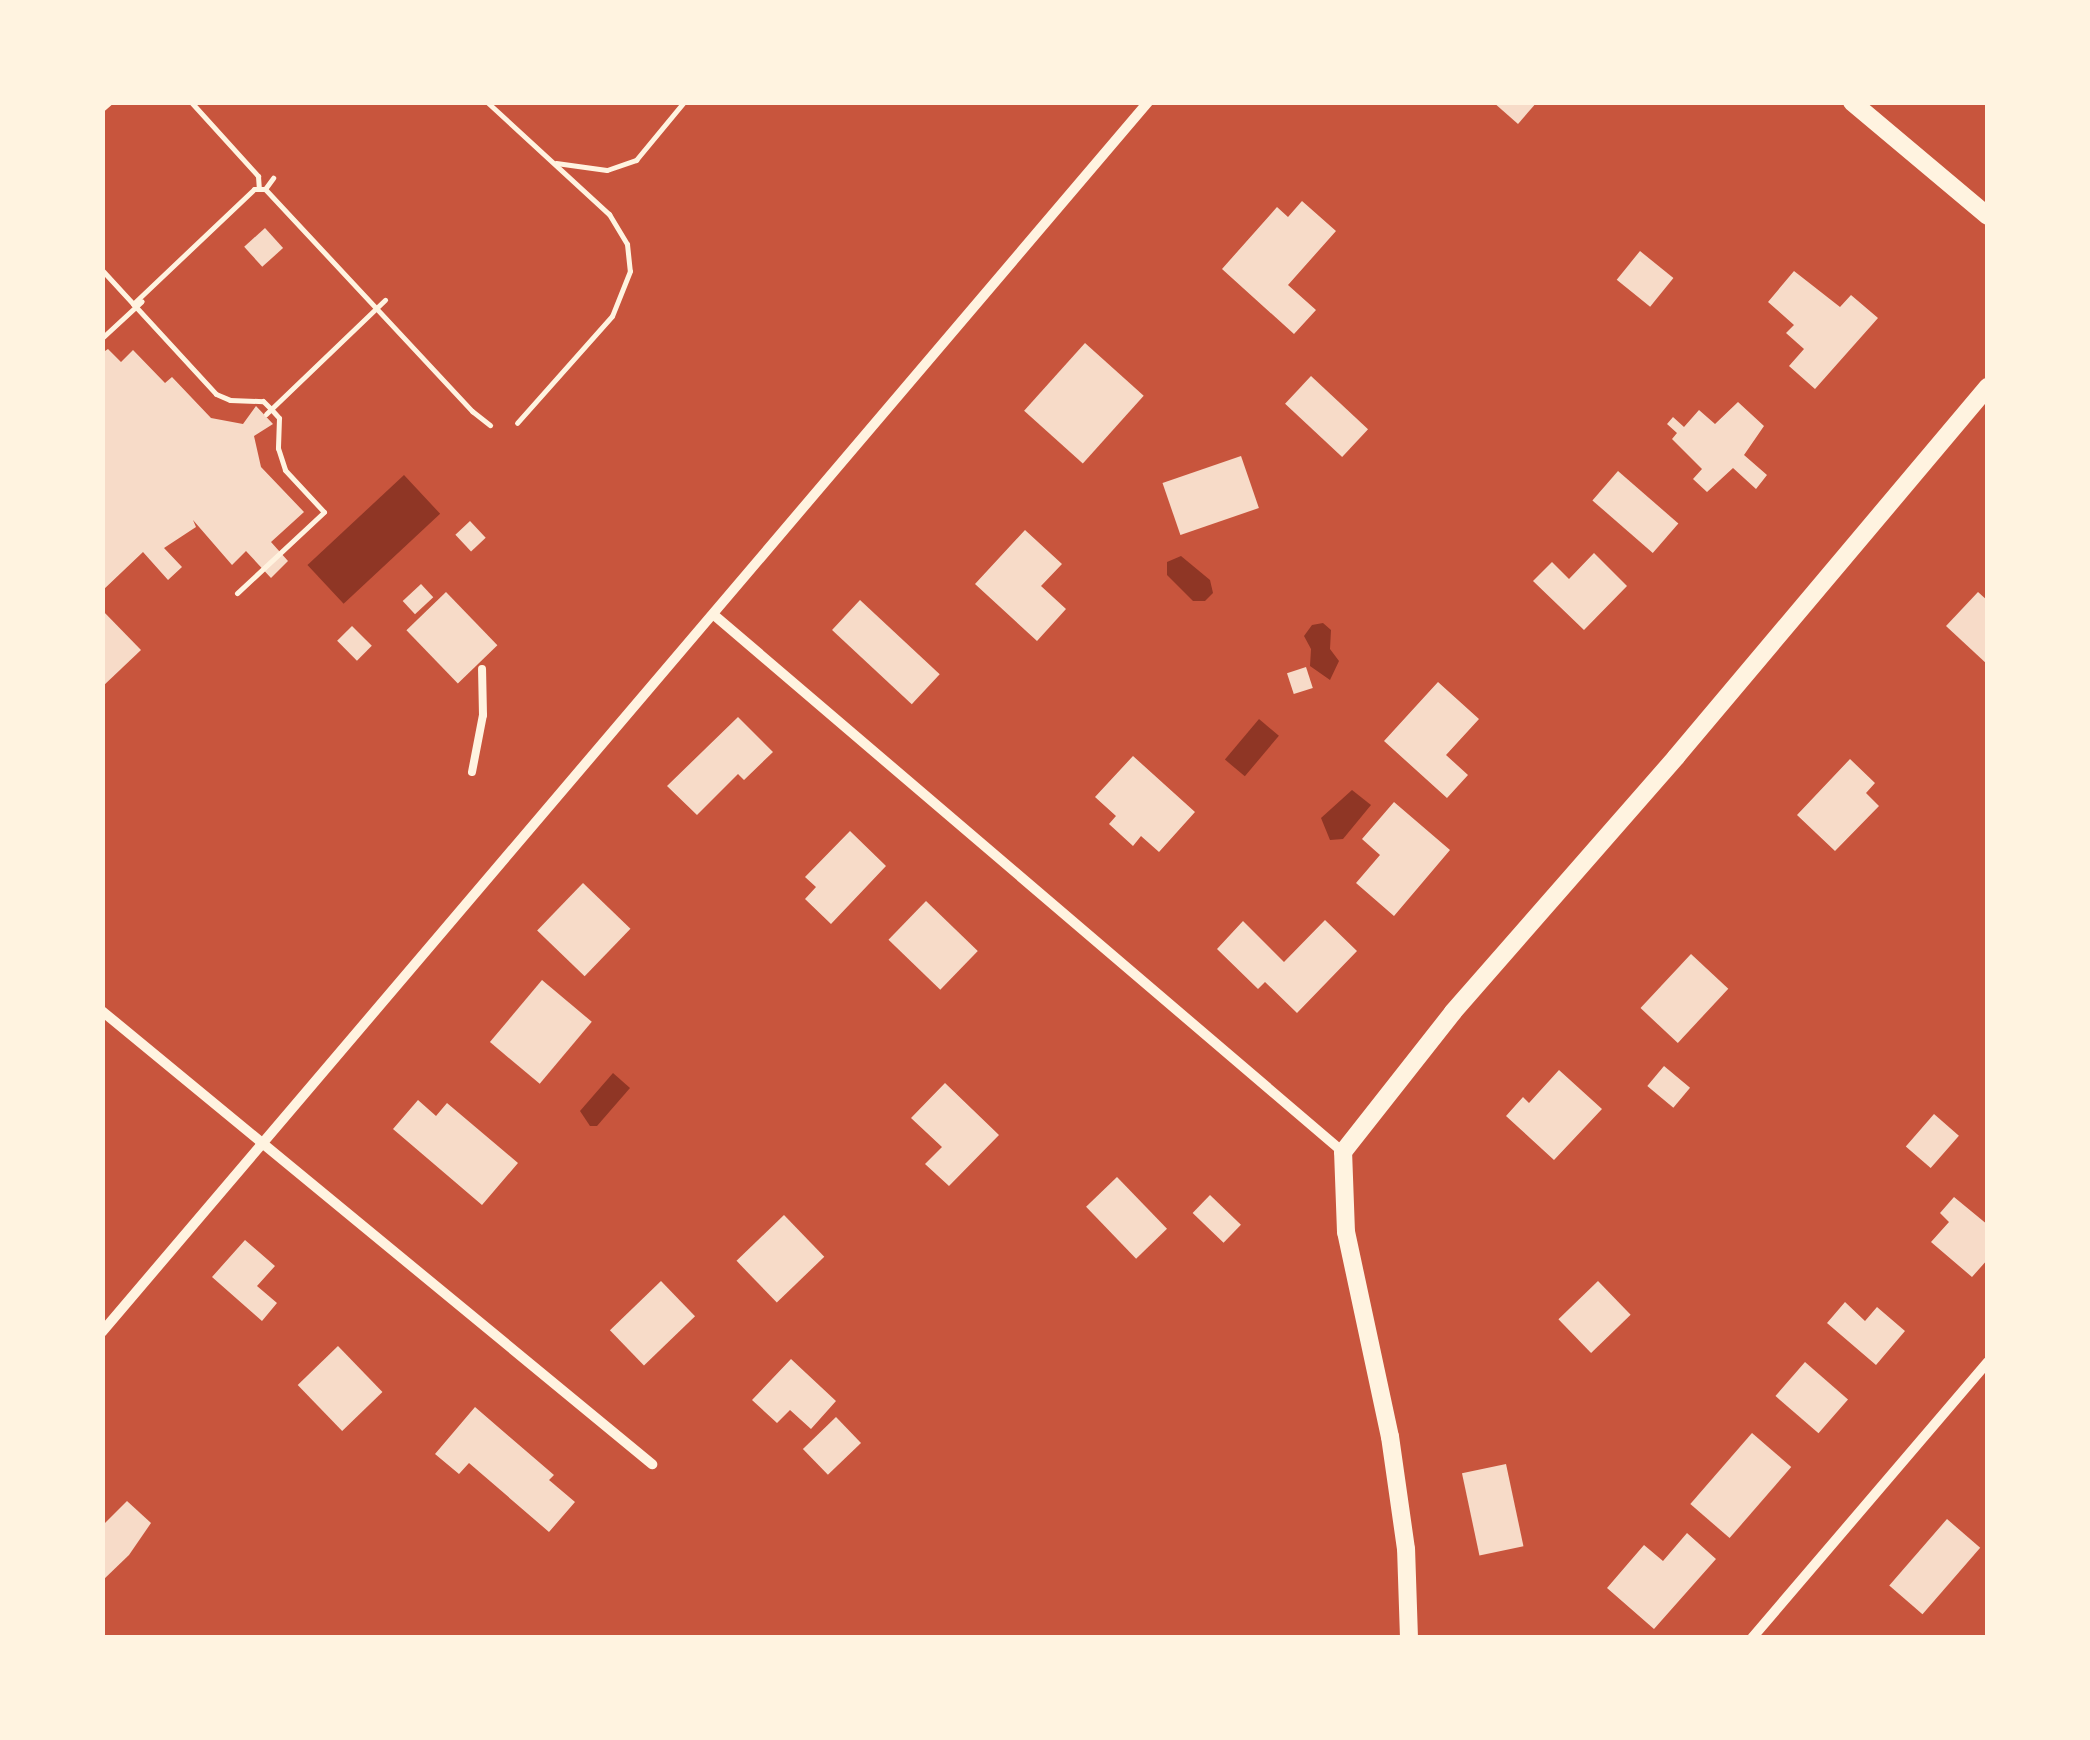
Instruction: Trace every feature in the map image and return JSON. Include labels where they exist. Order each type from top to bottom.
[{"type":"street","points":[[102,1332],[1148,102]]},
{"type":"street","points":[[1852,102],[1988,216]]},
{"type":"street","points":[[1409,1638],[1390,1438],[1346,1232],[1343,1152],[1454,1012],[1988,387]]},
{"type":"street","points":[[714,615],[1343,1152]]},
{"type":"street","points":[[102,1012],[652,1464]]},
{"type":"street","points":[[1752,1638],[1988,1362]]},
{"type":"lane","points":[[472,772],[482,716],[482,669]]},
{"type":"path","points":[[102,109],[110,102]]},
{"type":"path","points":[[191,102],[258,176],[262,189],[472,411],[490,425]]},
{"type":"path","points":[[487,102],[609,214],[627,244],[630,271],[612,316],[517,423]]},
{"type":"path","points":[[553,162],[607,170],[636,160],[684,102]]},
{"type":"path","points":[[102,338],[273,178]]},
{"type":"path","points":[[102,270],[216,394],[230,400],[264,402],[268,412],[279,418],[278,448],[284,470],[324,512],[237,593]]},
{"type":"path","points":[[268,412],[385,300]]},
{"type":"path","points":[[134,306],[142,302]]},
{"type":"shaded area","points":[[404,475],[440,514],[344,604],[307,565]]},
{"type":"shaded area","points":[[1181,556],[1210,580],[1213,593],[1205,601],[1193,601],[1167,575],[1167,562]]},
{"type":"shaded area","points":[[1323,623],[1331,630],[1330,649],[1339,661],[1330,680],[1310,666],[1311,649],[1304,636],[1312,625]]},
{"type":"shaded area","points":[[1259,719],[1279,736],[1245,776],[1225,760]]},
{"type":"shaded area","points":[[1352,790],[1371,805],[1343,839],[1330,840],[1321,818]]},
{"type":"shaded area","points":[[613,1073],[630,1088],[597,1126],[590,1126],[580,1111]]},
{"type":"building","points":[[1493,102],[1537,102],[1518,124]]},
{"type":"building","points":[[1302,201],[1336,231],[1288,285],[1316,310],[1294,334],[1222,269],[1277,207],[1288,217]]},
{"type":"building","points":[[265,228],[283,248],[262,267],[244,247]]},
{"type":"building","points":[[1640,251],[1673,278],[1650,307],[1617,280]]},
{"type":"building","points":[[1794,271],[1840,307],[1851,295],[1878,318],[1815,389],[1789,366],[1804,349],[1786,333],[1794,325],[1768,302]]},
{"type":"building","points":[[1085,343],[1144,396],[1083,463],[1024,411]]},
{"type":"building","points":[[108,349],[121,362],[133,350],[165,383],[172,377],[211,418],[243,424],[256,406],[273,424],[254,436],[261,467],[304,512],[271,542],[288,561],[271,578],[246,551],[232,565],[193,520],[196,527],[164,548],[182,567],[168,580],[143,552],[102,591],[102,353]]},
{"type":"building","points":[[1311,376],[1368,429],[1342,457],[1285,404]]},
{"type":"building","points":[[1738,402],[1764,426],[1744,455],[1767,475],[1756,489],[1733,468],[1707,492],[1693,479],[1702,469],[1672,439],[1677,433],[1667,424],[1673,417],[1684,427],[1699,410],[1715,424]]},
{"type":"building","points":[[1241,456],[1259,508],[1180,535],[1163,483]]},
{"type":"building","points":[[1618,471],[1678,523],[1653,553],[1592,500]]},
{"type":"building","points":[[470,521],[486,538],[471,551],[455,535]]},
{"type":"building","points":[[1025,530],[1062,564],[1041,586],[1066,609],[1037,641],[975,584]]},
{"type":"building","points":[[1594,553],[1627,586],[1584,630],[1533,581],[1552,562],[1569,579]]},
{"type":"building","points":[[421,584],[433,597],[415,614],[403,601]]},
{"type":"building","points":[[446,592],[497,645],[458,683],[406,630]]},
{"type":"building","points":[[1978,592],[1988,601],[1988,665],[1946,626]]},
{"type":"building","points":[[860,600],[940,674],[912,704],[832,630]]},
{"type":"building","points":[[102,610],[141,650],[102,687]]},
{"type":"building","points":[[352,626],[372,646],[357,661],[337,641]]},
{"type":"building","points":[[1306,667],[1313,688],[1294,694],[1287,673]]},
{"type":"building","points":[[1438,682],[1479,719],[1446,755],[1468,775],[1447,798],[1384,741]]},
{"type":"building","points":[[738,717],[773,752],[744,780],[738,774],[697,815],[667,786]]},
{"type":"building","points":[[1133,756],[1195,812],[1159,852],[1141,836],[1133,846],[1109,824],[1116,816],[1095,797]]},
{"type":"building","points":[[1850,759],[1875,783],[1866,793],[1879,806],[1835,851],[1797,815]]},
{"type":"building","points":[[1394,802],[1450,850],[1394,916],[1356,883],[1380,855],[1362,839]]},
{"type":"building","points":[[850,831],[886,866],[831,924],[805,899],[816,887],[805,877]]},
{"type":"building","points":[[583,883],[630,929],[585,976],[537,930]]},
{"type":"building","points":[[926,901],[978,951],[940,990],[888,940]]},
{"type":"building","points":[[1325,920],[1357,951],[1297,1013],[1265,982],[1258,989],[1217,949],[1243,921],[1284,962]]},
{"type":"building","points":[[1691,954],[1728,989],[1678,1043],[1641,1008]]},
{"type":"building","points":[[542,980],[592,1022],[540,1084],[490,1042]]},
{"type":"building","points":[[1664,1066],[1690,1088],[1673,1108],[1647,1086]]},
{"type":"building","points":[[1559,1070],[1602,1109],[1554,1160],[1506,1116],[1523,1097],[1529,1103]]},
{"type":"building","points":[[945,1083],[999,1135],[949,1186],[925,1164],[942,1147],[911,1118]]},
{"type":"building","points":[[418,1100],[436,1116],[447,1103],[518,1163],[482,1205],[393,1129]]},
{"type":"building","points":[[1934,1114],[1959,1136],[1931,1168],[1906,1146]]},
{"type":"building","points":[[1117,1177],[1167,1229],[1136,1259],[1086,1207]]},
{"type":"building","points":[[1210,1195],[1241,1225],[1224,1243],[1193,1213]]},
{"type":"building","points":[[1954,1197],[1988,1225],[1988,1259],[1972,1277],[1931,1242],[1949,1222],[1940,1213]]},
{"type":"building","points":[[784,1215],[824,1257],[777,1303],[737,1261]]},
{"type":"building","points":[[245,1240],[275,1266],[257,1286],[277,1303],[262,1321],[212,1277]]},
{"type":"building","points":[[661,1281],[695,1316],[644,1366],[610,1330]]},
{"type":"building","points":[[1598,1281],[1631,1315],[1591,1353],[1558,1319]]},
{"type":"building","points":[[1845,1302],[1865,1321],[1877,1307],[1905,1331],[1876,1365],[1827,1323]]},
{"type":"building","points":[[338,1346],[382,1392],[342,1431],[298,1385]]},
{"type":"building","points":[[791,1359],[836,1401],[811,1429],[790,1410],[777,1423],[752,1400]]},
{"type":"building","points":[[1805,1362],[1848,1399],[1818,1433],[1775,1396]]},
{"type":"building","points":[[475,1407],[554,1475],[549,1480],[575,1502],[549,1532],[469,1463],[459,1474],[435,1454]]},
{"type":"building","points":[[836,1417],[861,1443],[828,1475],[803,1449]]},
{"type":"building","points":[[1752,1433],[1791,1467],[1730,1538],[1690,1504]]},
{"type":"building","points":[[1506,1464],[1523,1546],[1479,1556],[1462,1473]]},
{"type":"building","points":[[127,1501],[151,1523],[129,1555],[102,1581],[102,1526]]},
{"type":"building","points":[[1947,1519],[1980,1548],[1922,1614],[1889,1585]]},
{"type":"building","points":[[1687,1533],[1716,1559],[1654,1629],[1607,1588],[1644,1545],[1663,1561]]}]
